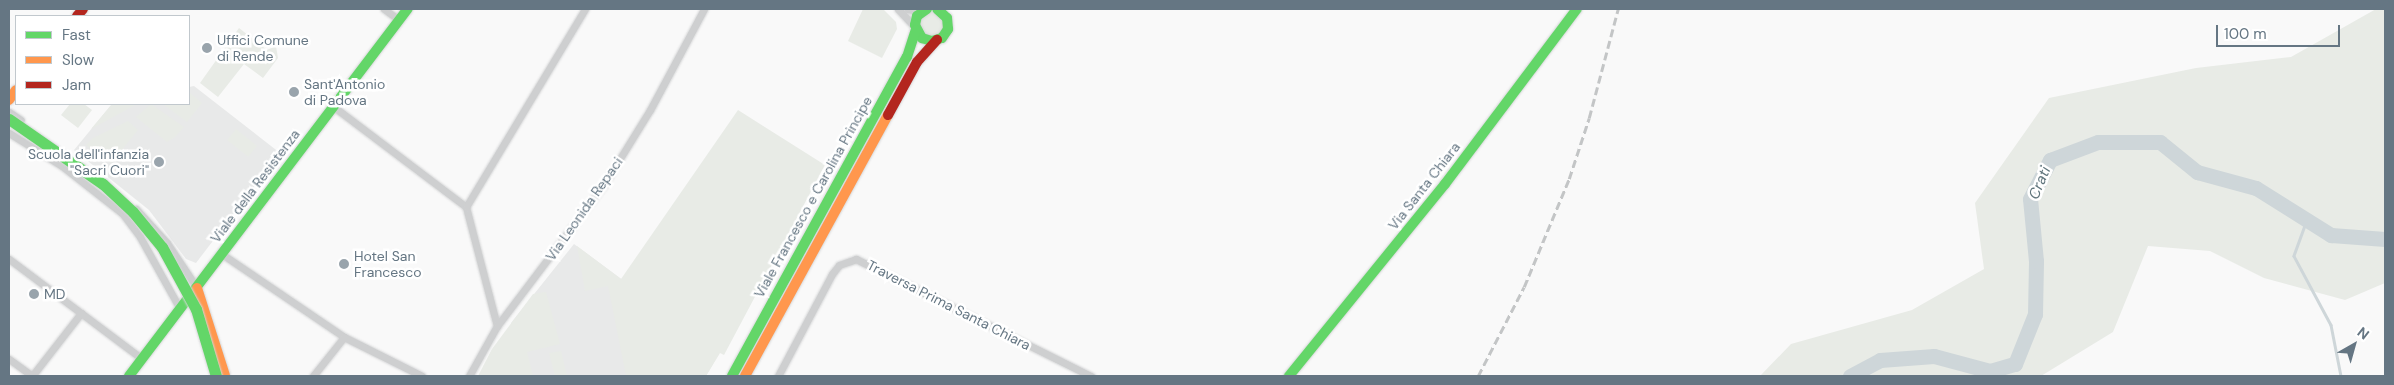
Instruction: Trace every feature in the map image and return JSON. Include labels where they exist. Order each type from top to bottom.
[{"type":"street","points":[[384,9],[400,20]]},
{"type":"street","name":"Viale della Resistenza","points":[[129,376],[408,9]]},
{"type":"street","points":[[466,208],[586,9]]},
{"type":"street","name":"Via Leonida Repaci","points":[[470,376],[497,326],[603,186],[650,110],[704,9]]},
{"type":"street","points":[[898,9],[926,40],[937,40]]},
{"type":"street","points":[[908,9],[924,10]]},
{"type":"street","name":"Viale Francesco e Carolina Principe","points":[[745,376],[917,62],[948,29],[948,14],[937,9]]},
{"type":"street","name":"Via Santa Chiara","points":[[1289,376],[1445,184],[1577,9]]},
{"type":"street","name":"Viale Francesco e Carolina Principe","points":[[732,376],[907,57],[924,10]]},
{"type":"street","points":[[334,107],[466,208],[497,326]]},
{"type":"street","points":[[9,112],[108,182],[142,214],[197,288],[223,375]]},
{"type":"street","points":[[9,120],[102,184],[133,212],[162,247],[196,309],[223,375]]},
{"type":"street","points":[[9,133],[62,166],[122,213],[140,237],[180,309]]},
{"type":"street","points":[[222,254],[344,337],[422,376]]},
{"type":"street","name":"Traversa Prima Santa Chiara","points":[[778,376],[832,274],[839,265],[856,258],[1091,376]]},
{"type":"street","points":[[9,259],[142,359]]},
{"type":"street","points":[[9,358],[32,376],[81,313]]},
{"type":"street","points":[[313,376],[344,337]]},
{"type":"shaded area","points":[[863,9],[883,9],[896,22],[897,29],[882,58],[848,41]]},
{"type":"shaded area","points":[[2376,9],[2385,9],[2385,283],[2345,300],[2264,278],[2210,251],[2148,246],[2113,332],[2041,376],[1760,376],[1791,344],[1912,310],[1984,269],[1975,203],[2049,98],[2196,68],[2291,57]]},
{"type":"shaded area","points":[[932,12],[937,13],[943,19],[943,29],[937,35],[932,36],[927,35],[921,29],[920,24],[921,19],[927,13]]},
{"type":"shaded area","points":[[239,28],[267,50],[276,46],[278,58],[263,78],[244,64],[218,97],[200,83]]},
{"type":"shaded area","points":[[194,86],[280,153],[196,263],[186,259],[149,210],[74,150],[111,105],[190,105],[190,87]]},
{"type":"shaded area","points":[[190,93],[202,103],[187,122],[164,105],[190,105]]},
{"type":"shaded area","points":[[69,105],[85,105],[92,110],[78,128],[61,115]]},
{"type":"shaded area","points":[[111,105],[135,105],[91,129]]},
{"type":"shaded area","points":[[150,105],[152,105],[184,127],[175,137],[167,142],[136,117]]},
{"type":"shaded area","points":[[738,110],[825,165],[724,355],[720,353],[706,376],[626,376],[608,286],[585,291],[577,246],[621,279]]},
{"type":"shaded area","points":[[128,121],[138,130],[111,163],[86,145],[93,138]]},
{"type":"shaded area","points":[[236,129],[257,146],[248,157],[227,140]]},
{"type":"shaded area","points":[[574,244],[720,352],[706,376],[521,376],[511,323]]},
{"type":"shaded area","points":[[546,292],[560,344],[527,352],[533,376],[478,376],[492,349],[533,294]]},
{"type":"shaded area","points":[[561,351],[567,376],[555,376],[549,353]]},
{"type":"waterway","name":"Crati","points":[[1850,376],[1880,360],[1934,356],[1990,371],[2015,364],[2035,314],[2036,261],[2030,199],[2050,160],[2098,142],[2160,142],[2197,172],[2256,188],[2331,235],[2385,239]]},
{"type":"waterway","points":[[2307,220],[2294,256],[2331,325],[2341,376]]},
{"type":"railway","points":[[1478,376],[1524,287],[1569,179],[1589,118],[1618,9]]},
{"type":"traffic: fast","points":[[129,376],[408,9]]},
{"type":"traffic: fast","points":[[927,9],[917,16],[915,25],[922,38],[932,41],[942,38],[948,29],[947,18],[937,9]]},
{"type":"traffic: fast","points":[[1289,376],[1445,184],[1577,9]]},
{"type":"traffic: fast","points":[[732,376],[907,57],[916,30]]},
{"type":"traffic: fast","points":[[9,119],[103,184],[133,212],[162,247],[196,309],[216,376]]},
{"type":"traffic: slow","points":[[9,100],[15,91]]},
{"type":"traffic: slow","points":[[745,376],[888,115]]},
{"type":"traffic: slow","points":[[197,288],[225,376]]},
{"type":"traffic: jam","points":[[78,15],[83,9]]},
{"type":"traffic: jam","points":[[888,115],[917,62],[937,40]]},
{"type":"place","name":"Uffici Comune di Rende","points":[[207,48]]},
{"type":"place","name":"Sant'Antonio di Padova","points":[[294,92]]},
{"type":"place","name":"Scuola dell'infanzia \"Sacri Cuori\"","points":[[159,162]]},
{"type":"place","name":"Hotel San Francesco","points":[[344,264]]},
{"type":"place","name":"MD","points":[[34,294]]}]
